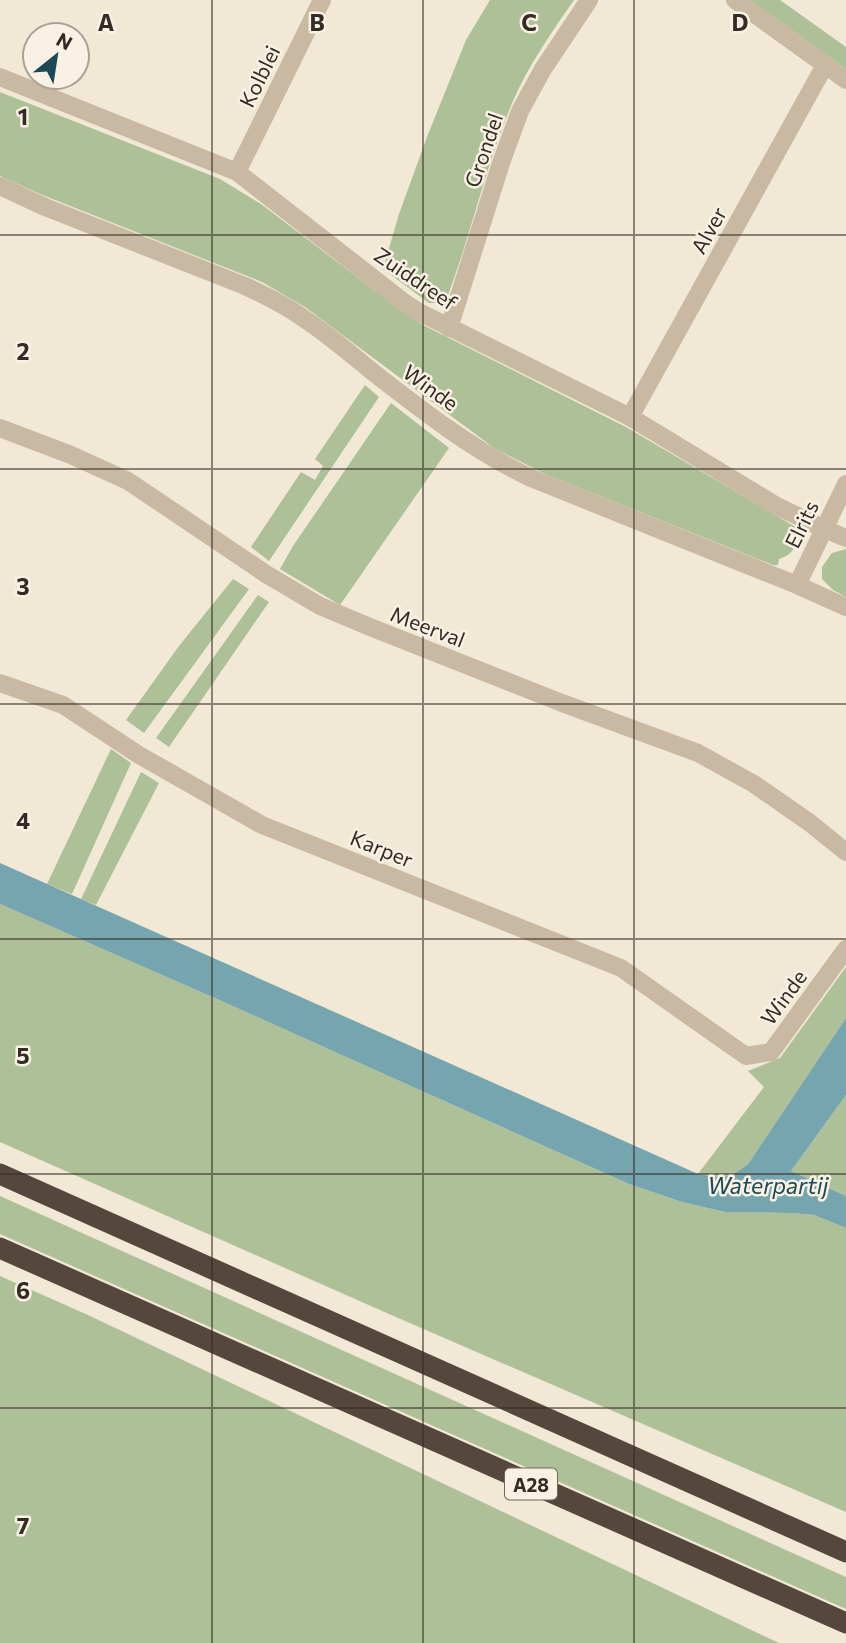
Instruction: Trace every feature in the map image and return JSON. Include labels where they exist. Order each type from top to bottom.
[{"type":"highway","points":[[0,1174],[846,1552]]},
{"type":"highway","name":"A28","points":[[0,1248],[846,1625]]},
{"type":"street","name":"Kolblei","points":[[237,172],[322,0]]},
{"type":"street","name":"Grondel","points":[[449,328],[520,111],[550,58],[589,0]]},
{"type":"street","points":[[735,0],[846,80]]},
{"type":"street","name":"Alver","points":[[630,417],[825,65]]},
{"type":"street","name":"Zuiddreef","points":[[0,77],[237,172],[405,303],[449,328],[630,417],[775,505],[846,538]]},
{"type":"street","name":"Winde","points":[[0,186],[45,207],[275,300],[306,319],[394,388],[503,465],[797,584],[846,607]]},
{"type":"street","name":"Meerval","points":[[0,428],[71,455],[128,481],[266,574],[320,606],[562,703],[698,753],[754,784],[846,852]]},
{"type":"street","name":"Elrits","points":[[797,584],[846,484]]},
{"type":"street","name":"Karper","points":[[0,683],[63,705],[139,755],[262,825],[621,968],[746,1056]]},
{"type":"street","name":"Winde","points":[[746,1056],[771,1052],[846,949]]},
{"type":"green space","points":[[490,0],[574,0],[533,62],[513,101],[448,295],[441,303],[429,303],[383,269],[399,214],[427,137],[466,40]]},
{"type":"green space","points":[[750,0],[780,0],[846,47],[846,69]]},
{"type":"green space","points":[[0,92],[220,179],[261,204],[425,326],[626,427],[794,526],[797,528],[792,533],[795,542],[793,550],[779,559],[778,565],[773,565],[547,475],[494,448],[305,307],[262,282],[0,176]]},
{"type":"green space","points":[[365,385],[379,397],[269,561],[251,547],[301,472],[315,480],[323,466],[315,459]]},
{"type":"green space","points":[[391,403],[449,448],[340,605],[280,569]]},
{"type":"green space","points":[[846,549],[846,597],[833,590],[822,579],[822,567],[832,553]]},
{"type":"green space","points":[[233,579],[249,589],[144,733],[126,720],[179,646]]},
{"type":"green space","points":[[258,595],[269,602],[169,747],[156,738]]},
{"type":"green space","points":[[111,749],[131,763],[72,894],[47,884]]},
{"type":"green space","points":[[141,772],[159,783],[96,905],[81,899]]},
{"type":"green space","points":[[0,904],[629,1184],[682,1202],[725,1212],[814,1215],[846,1228],[846,1512],[0,1142]]},
{"type":"green space","points":[[846,967],[846,1018],[748,1164],[735,1173],[724,1176],[698,1174],[764,1087],[748,1071],[780,1058]]},
{"type":"green space","points":[[846,1095],[846,1196],[791,1171]]},
{"type":"green space","points":[[0,1196],[846,1577],[846,1609],[0,1234]]},
{"type":"green space","points":[[0,1276],[88,1315],[779,1643],[0,1643]]},
{"type":"water","name":"Waterpartij","points":[[0,863],[698,1174],[724,1176],[735,1173],[748,1164],[846,1018],[846,1095],[791,1171],[846,1196],[846,1228],[814,1215],[725,1212],[682,1202],[629,1184],[0,904]]}]
